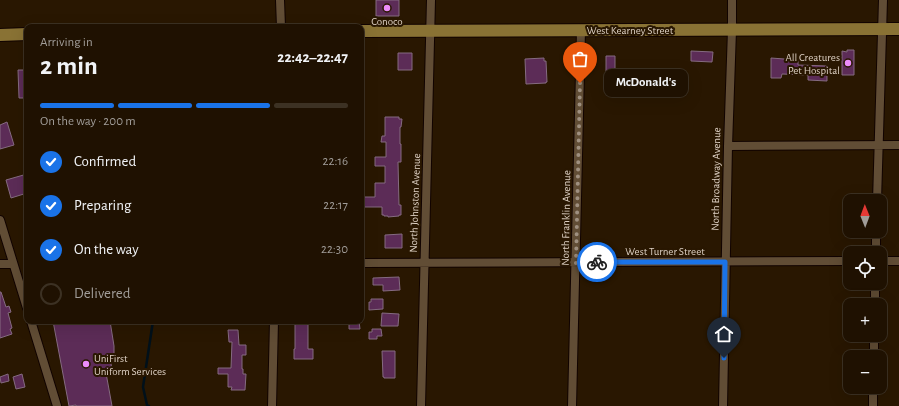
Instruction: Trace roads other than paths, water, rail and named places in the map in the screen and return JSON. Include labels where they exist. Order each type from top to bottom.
[{"type":"main road","name":"West Kearney Street","points":[[364,31],[899,29]]},
{"type":"main road","points":[[0,35],[24,34]]},
{"type":"street","points":[[280,0],[281,24]]},
{"type":"street","name":"North Johnston Avenue","points":[[421,406],[431,0]]},
{"type":"street","name":"North Broadway Avenue","points":[[723,406],[732,0]]},
{"type":"street","points":[[877,194],[883,0]]},
{"type":"street","name":"North Franklin Avenue","points":[[572,406],[581,30]]},
{"type":"street","points":[[728,146],[899,145]]},
{"type":"street","points":[[0,220],[24,299]]},
{"type":"street","name":"West Turner Street","points":[[364,263],[843,261]]},
{"type":"street","points":[[887,261],[899,261]]},
{"type":"street","points":[[0,264],[13,264]]},
{"type":"street","points":[[32,324],[57,406]]},
{"type":"street","points":[[272,406],[274,324]]},
{"type":"street","points":[[872,406],[873,394]]},
{"type":"waterway","points":[[149,406],[147,405],[143,387],[153,324]]},
{"type":"place","name":"Conoco","points":[[387,8]]},
{"type":"place","name":"All Creatures Pet Hospital","points":[[848,63]]},
{"type":"place","name":"McDonald's","points":[[580,83]]},
{"type":"place","name":"UniFirst Uniform Services","points":[[86,364]]}]
